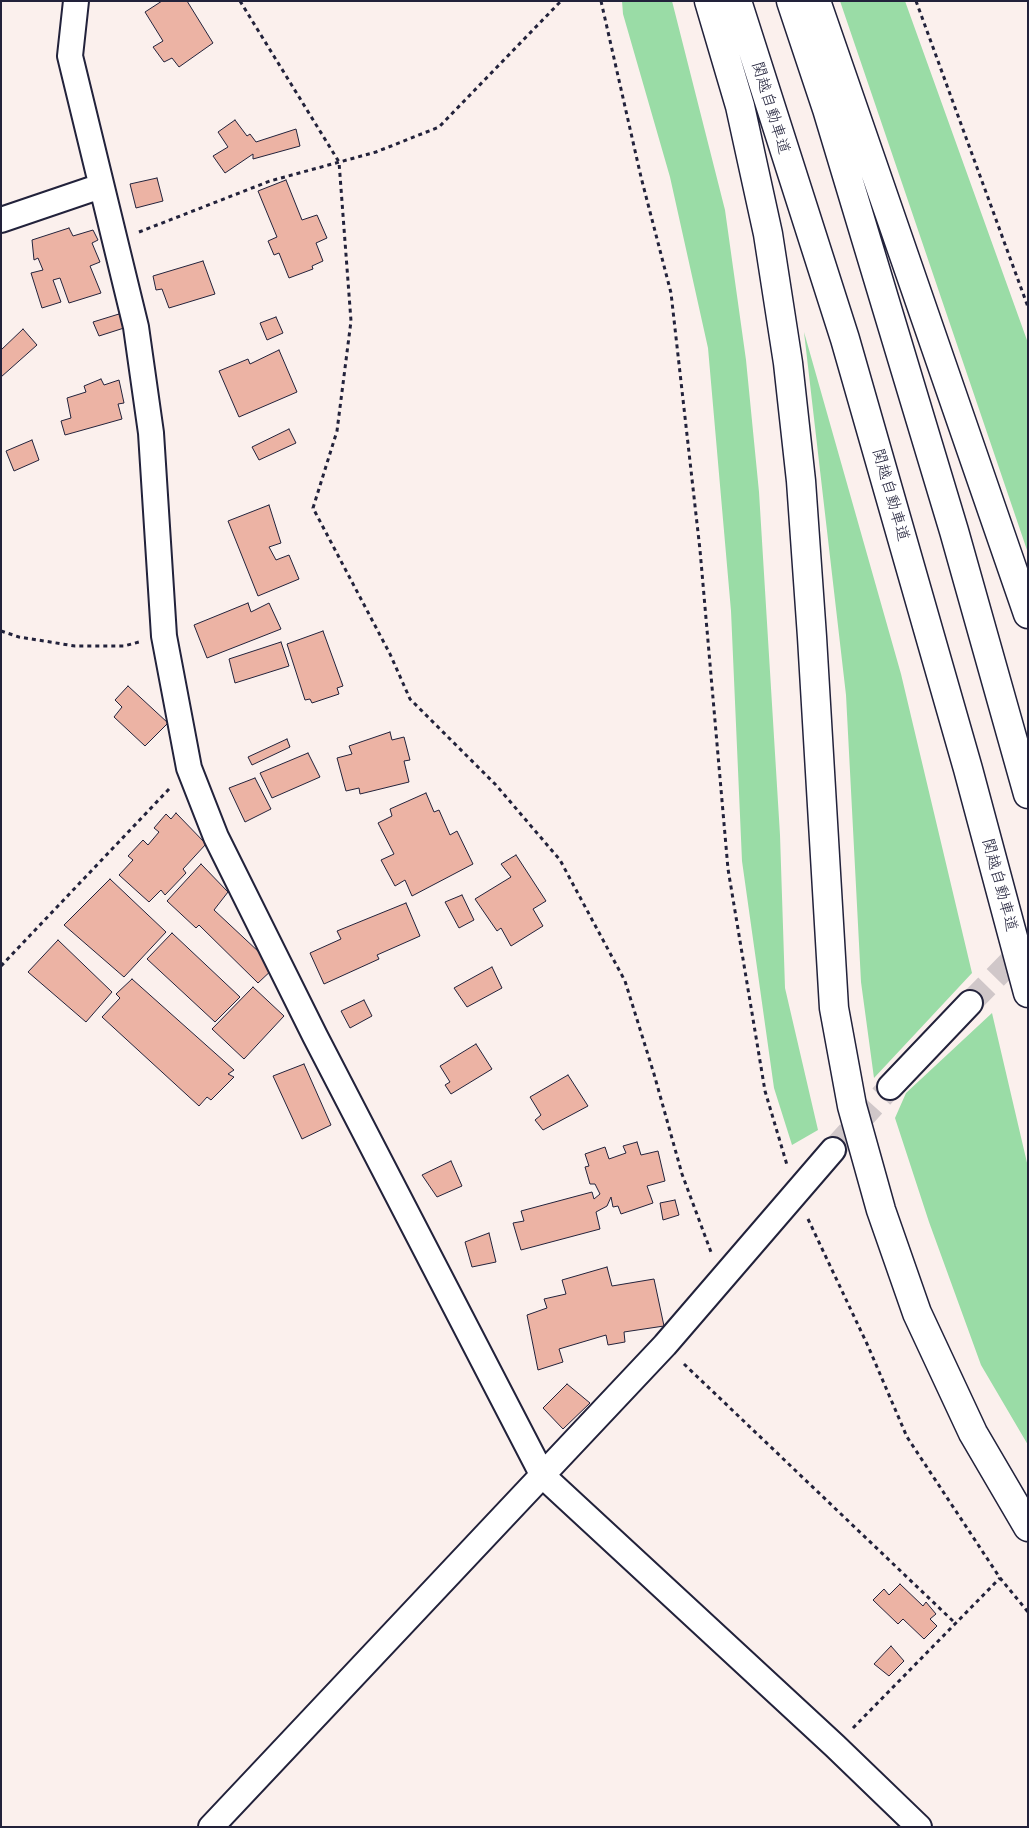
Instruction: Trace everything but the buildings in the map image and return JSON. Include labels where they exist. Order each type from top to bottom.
[{"type":"highway","points":[[709,1],[740,106],[768,234],[788,363],[801,481],[812,627],[834,1008],[852,1106],[881,1210],[917,1313],[973,1433],[1028,1527]]},
{"type":"highway","name":"関越自動車道","points":[[737,1],[845,339],[968,769],[1028,993]]},
{"type":"highway","points":[[791,1],[826,109],[951,522],[1028,794]]},
{"type":"highway","points":[[816,1],[1028,614]]},
{"type":"street","points":[[76,1],[70,56],[136,328],[151,432],[164,636],[189,768],[216,837],[276,958],[543,1476],[835,1746],[919,1827]]},
{"type":"street","points":[[1,220],[101,186]]},
{"type":"street","points":[[890,1086],[970,1003]]},
{"type":"street","points":[[211,1827],[665,1345],[833,1150]]},
{"type":"path","points":[[240,1],[339,162],[351,321],[343,400],[337,431],[313,508],[390,654],[410,700],[496,785],[560,860],[625,981],[682,1174],[721,1280]]},
{"type":"path","points":[[114,243],[270,180],[376,152],[438,128],[562,1]]},
{"type":"path","points":[[601,1],[641,177],[671,293],[700,550],[728,869],[765,1091],[796,1193],[868,1346],[907,1436],[1000,1578],[1028,1612]]},
{"type":"path","points":[[916,1],[1028,308]]},
{"type":"path","points":[[1,631],[19,637],[75,646],[124,646],[164,636]]},
{"type":"path","points":[[1,966],[189,768]]},
{"type":"path","points":[[665,1345],[954,1622]]},
{"type":"path","points":[[835,1746],[954,1622],[1000,1578]]},
{"type":"green space","points":[[622,1],[672,1],[725,210],[746,360],[759,492],[780,835],[785,988],[818,1130],[792,1145],[774,1088],[742,861],[731,611],[708,348],[670,177],[623,14]]},
{"type":"green space","points":[[840,1],[905,1],[1028,343],[1028,553]]},
{"type":"green space","points":[[804,332],[901,674],[972,973],[874,1078],[861,982],[846,695]]},
{"type":"green space","points":[[992,1013],[1028,1167],[1028,1445],[981,1365],[929,1222],[895,1118],[906,1093]]},
{"type":"tunnel","points":[[970,1003],[1028,944]]},
{"type":"tunnel","points":[[833,1150],[890,1087]]}]
